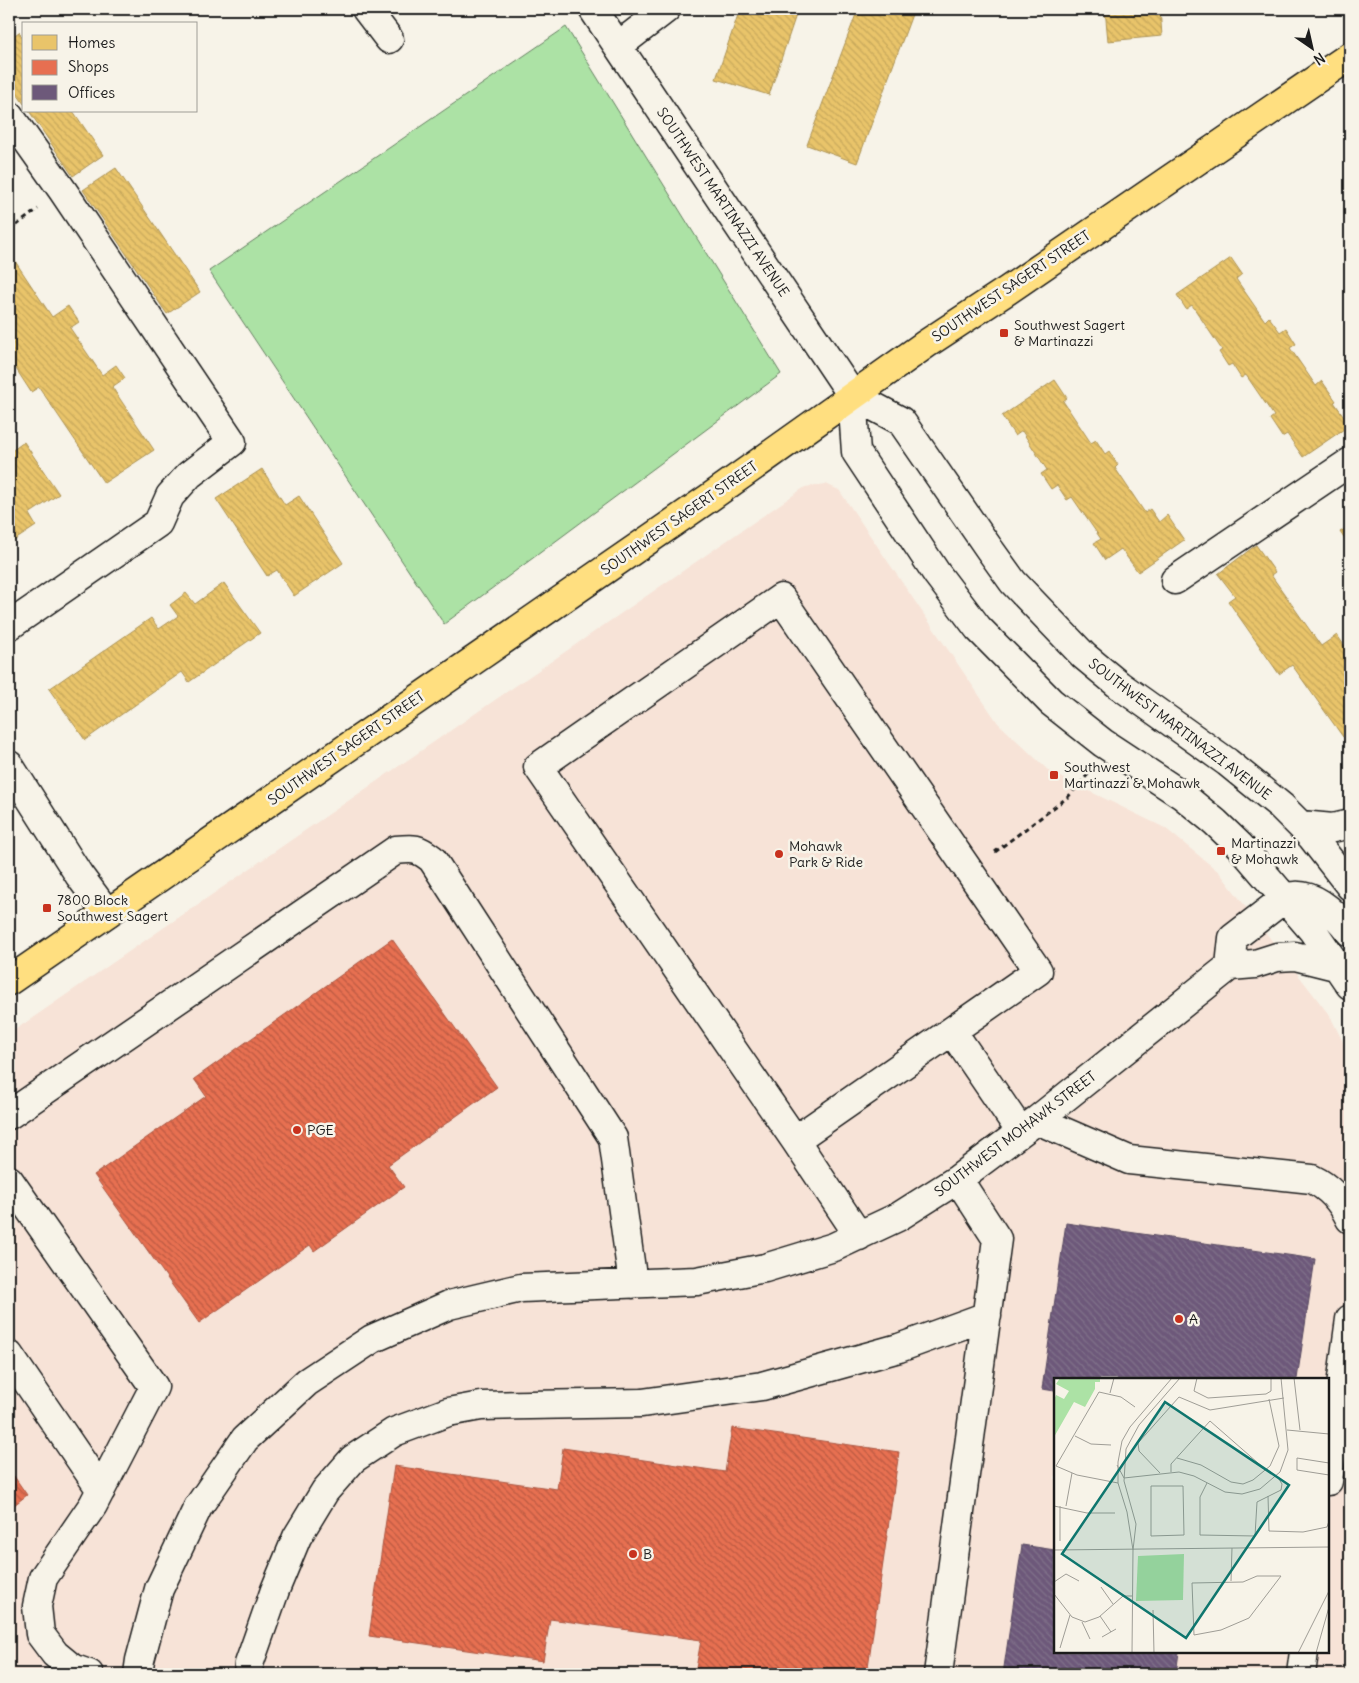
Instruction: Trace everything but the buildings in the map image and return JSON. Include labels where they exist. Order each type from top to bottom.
[{"type":"main road","name":"SOUTHWEST SAGERT STREET","points":[[9,981],[709,498],[852,395],[1350,56]]},
{"type":"street","points":[[366,9],[389,39]]},
{"type":"street","name":"SOUTHWEST MARTINAZZI AVENUE","points":[[593,9],[852,395],[901,421],[1013,582],[1084,656],[1119,685],[1253,782],[1301,825],[1348,879]]},
{"type":"street","points":[[618,46],[666,9]]},
{"type":"street","points":[[9,115],[232,442],[189,474],[170,496],[158,523],[9,626]]},
{"type":"street","name":"SOUTHWEST MARTINAZZI AVENUE","points":[[852,395],[856,452],[959,604],[995,646],[1051,702],[1110,747],[1182,795],[1240,846],[1313,931],[1345,976]]},
{"type":"street","points":[[1175,580],[1350,462]]},
{"type":"street","points":[[795,1140],[1038,971],[781,598],[538,767],[859,1236]]},
{"type":"street","points":[[9,765],[79,875],[107,913]]},
{"type":"street","points":[[1301,825],[1333,828],[1350,824]]},
{"type":"street","points":[[9,1115],[396,850],[412,848],[420,850],[432,859],[613,1138],[633,1284]]},
{"type":"street","points":[[1345,976],[1295,956],[1276,957],[1255,964],[1230,966],[1233,938],[1285,898],[1292,895],[1310,896],[1341,920],[1350,932]]},
{"type":"street","name":"SOUTHWEST MOHAWK STREET","points":[[138,1674],[140,1660],[160,1589],[198,1507],[245,1439],[307,1382],[372,1339],[449,1305],[521,1288],[697,1281],[765,1268],[834,1248],[898,1217],[958,1179],[1029,1126],[1230,966]]},
{"type":"street","points":[[952,1031],[1029,1126],[1129,1160],[1312,1179],[1322,1184],[1332,1193],[1350,1219]]},
{"type":"street","points":[[938,1674],[997,1239],[958,1179]]},
{"type":"street","points":[[9,1180],[154,1387],[93,1505],[43,1578],[37,1606],[40,1634],[55,1654],[72,1668],[89,1674]]},
{"type":"street","points":[[248,1674],[275,1590],[297,1537],[326,1491],[353,1459],[394,1432],[448,1412],[481,1406],[642,1404],[762,1386],[899,1348],[987,1316]]},
{"type":"street","points":[[1329,1474],[1350,1319]]},
{"type":"street","points":[[9,1355],[101,1490]]},
{"type":"street","points":[[1301,1674],[1304,1653]]},
{"type":"path","points":[[969,870],[1068,797],[1110,747]]},
{"type":"shaded area","points":[[826,484],[839,490],[998,723],[1050,772],[1165,828],[1219,872],[1330,1016],[1350,1056],[1350,1674],[9,1674],[9,1034],[805,487]]},
{"type":"green space","points":[[566,27],[781,374],[444,624],[209,271]]},
{"type":"place","name":"Southwest Sagert & Martinazzi","points":[[1004,333]]},
{"type":"place","name":"Southwest Martinazzi & Mohawk","points":[[1054,775]]},
{"type":"place","name":"Martinazzi & Mohawk","points":[[1221,851]]},
{"type":"place","name":"Mohawk Park & Ride","points":[[779,854]]},
{"type":"place","name":"7800 Block Southwest Sagert","points":[[47,908]]},
{"type":"place","name":"PGE","points":[[297,1130]]},
{"type":"place","name":"A","points":[[1179,1319]]},
{"type":"place","name":"B","points":[[633,1554]]}]
